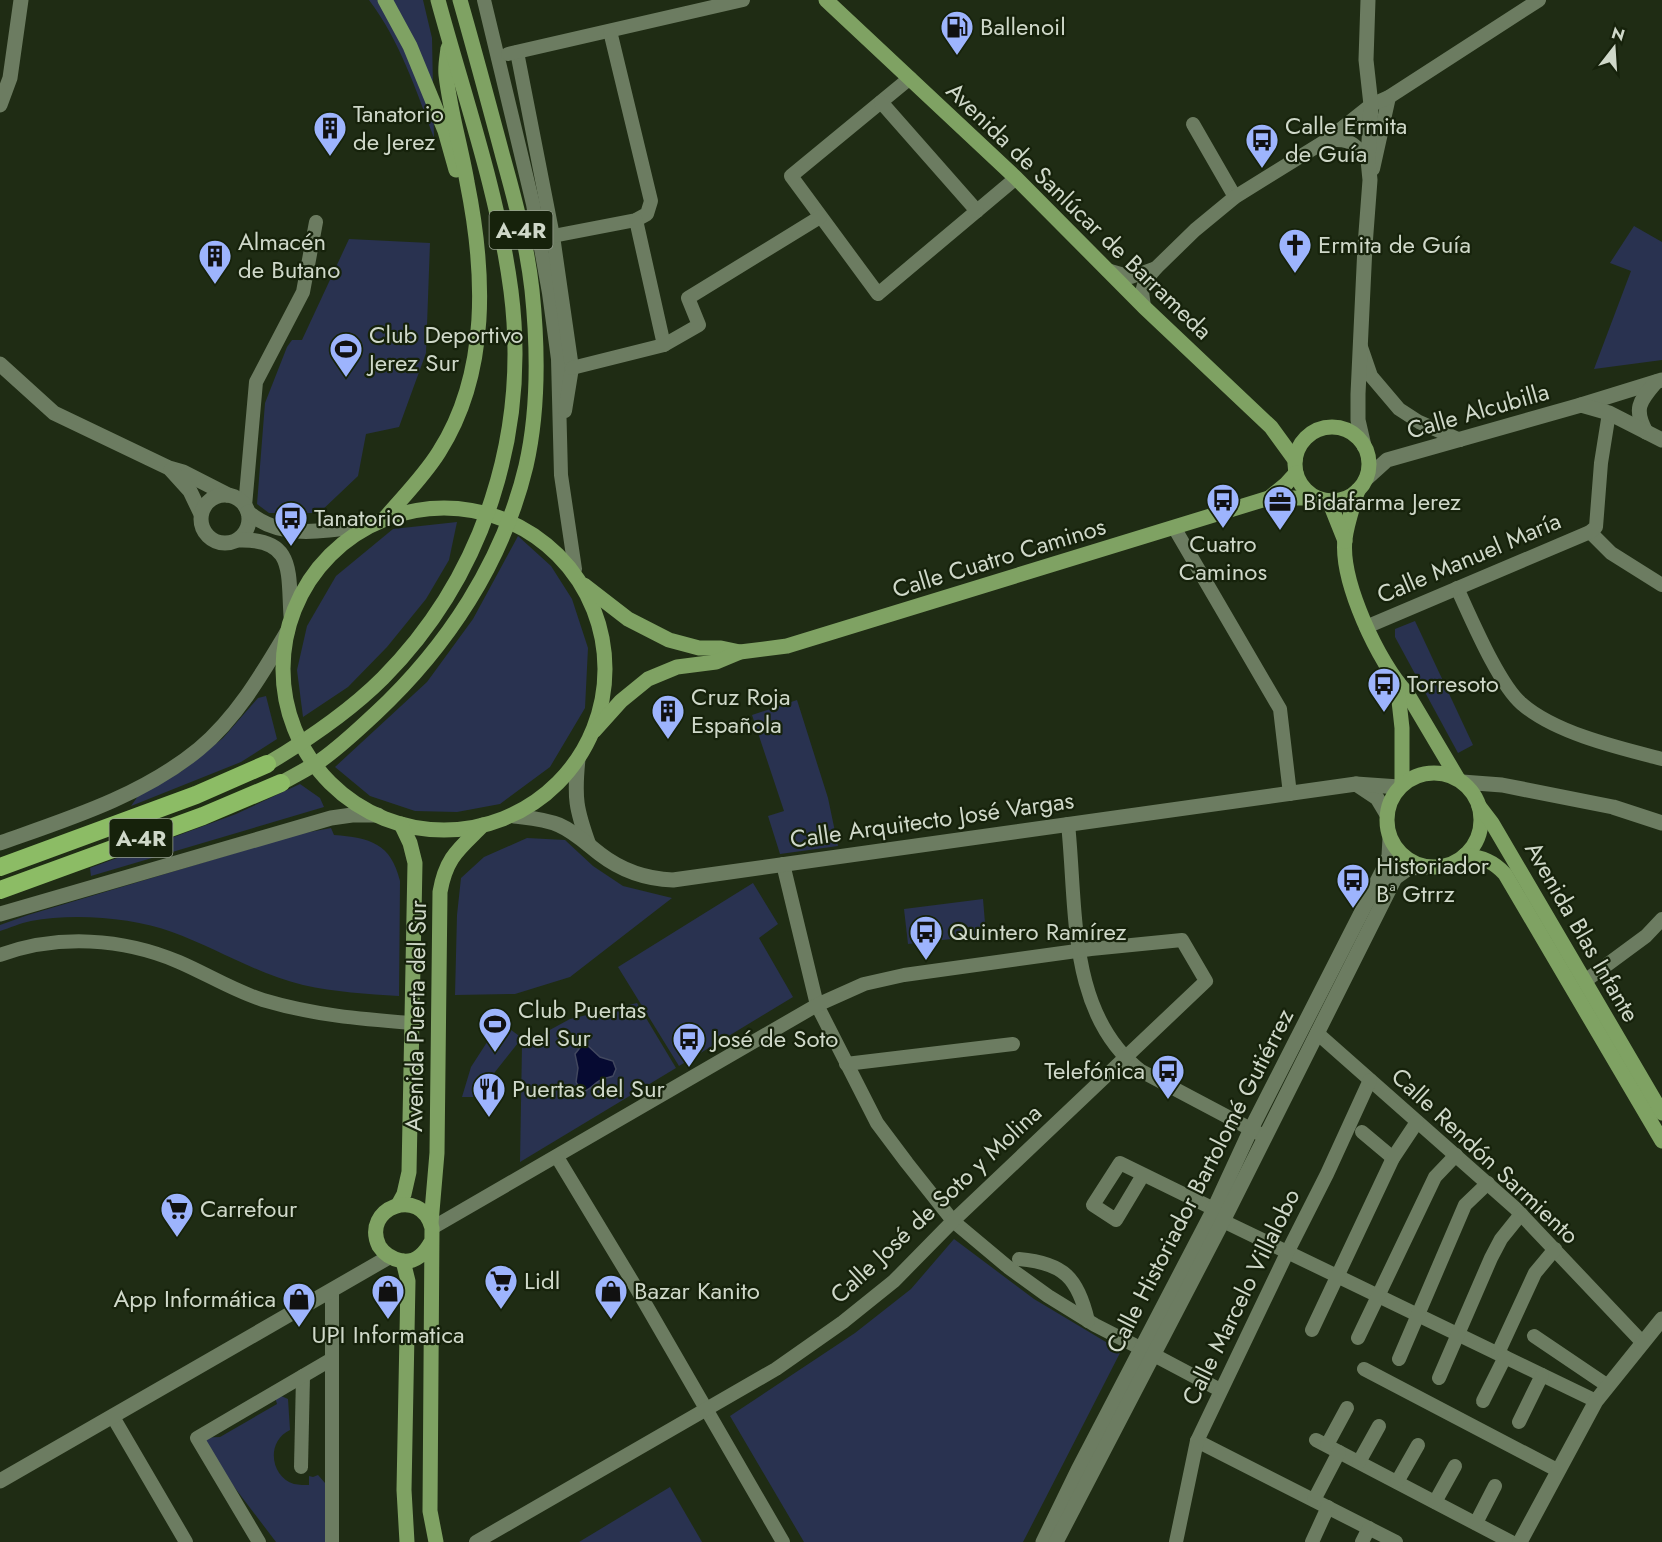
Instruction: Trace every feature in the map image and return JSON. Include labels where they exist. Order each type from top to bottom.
[{"type":"highway","name":"A-4R","points":[[0,867],[196,795],[267,764]]},
{"type":"highway","name":"A-4R","points":[[0,890],[203,816],[280,783]]},
{"type":"main road","points":[[385,0],[410,46],[445,132],[459,180],[477,260]]},
{"type":"main road","name":"A-4R","points":[[267,764],[308,740],[341,715],[383,678],[410,648],[447,596],[469,557],[491,504],[504,459],[512,419],[514,384],[515,334],[511,291],[494,200],[438,0]]},
{"type":"main road","name":"A-4R","points":[[280,783],[320,760],[353,735],[398,693],[426,662],[471,599],[490,565],[512,511],[526,465],[536,386],[536,335],[532,287],[513,192],[460,0]]},
{"type":"main road","name":"Avenida de Sanlúcar de Barrameda","points":[[826,0],[1016,178],[1144,308],[1271,427],[1295,467]]},
{"type":"main road","points":[[379,521],[439,452],[458,418],[472,375],[480,296],[475,220],[446,74],[449,39]]},
{"type":"main road","points":[[1362,484],[1342,500],[1323,499],[1301,485],[1295,467],[1299,446],[1307,436],[1318,429],[1331,427],[1345,429],[1356,436],[1366,450],[1369,467],[1345,541],[1346,558],[1355,600],[1366,627],[1397,683],[1407,693],[1460,781],[1473,793],[1479,806],[1481,826],[1476,842],[1466,855],[1454,863],[1440,867],[1426,867],[1411,862],[1398,852],[1386,826],[1386,813],[1392,797],[1413,777],[1433,772],[1443,773],[1460,781]]},
{"type":"main road","name":"Calle Cuatro Caminos","points":[[1269,498],[1286,484],[1295,467]]},
{"type":"main road","name":"Calle Cuatro Caminos","points":[[591,734],[621,701],[648,679],[677,667],[716,662],[740,652],[787,646],[1269,498],[1323,499]]},
{"type":"main road","points":[[1323,499],[1345,541]]},
{"type":"main road","points":[[441,508],[474,511],[506,521],[535,537],[575,569],[583,583],[601,636],[604,686],[591,734],[578,759],[544,796],[514,816],[483,825],[455,829],[428,829],[400,824],[378,815],[349,798],[324,776],[304,749],[290,718],[284,690],[283,660],[291,616],[305,588],[322,562],[354,535],[379,521],[408,512],[441,508]]},
{"type":"main road","name":"Calle Cuatro Caminos","points":[[583,583],[628,619],[669,640],[699,648],[720,648],[740,652]]},
{"type":"main road","points":[[1397,683],[1402,728],[1401,786]]},
{"type":"main road","name":"Avenida Blas Infante","points":[[1479,806],[1492,824],[1662,1113]]},
{"type":"main road","name":"Avenida Puerta del Sur","points":[[400,824],[410,843],[415,863],[408,1172],[404,1194],[398,1205],[385,1212],[376,1228],[376,1239],[381,1249],[396,1259],[408,1281],[404,1490],[407,1542]]},
{"type":"main road","name":"Avenida Puerta del Sur","points":[[436,1542],[430,1511],[431,1231],[437,1153],[440,892],[449,861],[455,852],[483,825]]},
{"type":"main road","name":"Avenida Blas Infante","points":[[1466,855],[1484,858],[1495,863],[1505,874],[1662,1142]]},
{"type":"main road","points":[[396,1259],[420,1256],[431,1231],[421,1210],[414,1206],[398,1205]]},
{"type":"street","points":[[0,105],[10,78],[21,0]]},
{"type":"street","points":[[484,0],[533,204],[549,293],[558,359],[560,440],[565,506],[575,569]]},
{"type":"street","points":[[498,57],[742,0]]},
{"type":"street","points":[[1368,0],[1366,60],[1371,105],[1368,160],[1370,180]]},
{"type":"street","points":[[1144,308],[1142,292],[1145,281],[1195,230],[1235,197],[1327,140],[1371,105],[1389,97],[1539,0]]},
{"type":"street","points":[[553,236],[636,220],[647,213],[651,201],[610,31]]},
{"type":"street","points":[[517,52],[553,236],[572,368],[560,440]]},
{"type":"street","points":[[910,78],[791,176],[878,294],[1016,178]]},
{"type":"street","points":[[1366,450],[1358,420],[1365,246],[1370,180],[1389,97]]},
{"type":"street","points":[[881,102],[977,211]]},
{"type":"street","points":[[1193,124],[1235,197]]},
{"type":"street","points":[[1327,140],[1343,139],[1356,145],[1368,160]]},
{"type":"street","points":[[572,368],[664,345],[699,325],[688,298],[820,217]]},
{"type":"street","points":[[636,220],[664,345]]},
{"type":"street","points":[[238,540],[248,528],[239,502],[247,485],[256,382],[303,292],[316,222]]},
{"type":"street","points":[[1107,270],[1131,277],[1156,268]]},
{"type":"street","points":[[1360,344],[1371,376],[1399,409],[1419,422],[1460,440]]},
{"type":"street","points":[[0,364],[54,414],[169,468],[183,472],[239,502],[258,521],[278,529],[304,531],[336,529],[379,521]]},
{"type":"street","points":[[1646,432],[1638,411],[1641,403],[1659,381]]},
{"type":"street","name":"Calle Alcubilla","points":[[1362,484],[1387,460],[1659,381]]},
{"type":"street","points":[[1581,405],[1609,413],[1662,440]]},
{"type":"street","points":[[1609,413],[1601,463],[1596,527],[1590,532],[1611,553],[1662,585]]},
{"type":"street","name":"Calle Alcubilla","points":[[1366,450],[1387,460]]},
{"type":"street","points":[[169,468],[190,491],[201,514]]},
{"type":"street","points":[[239,502],[216,496],[209,500],[201,514],[200,523],[208,537],[223,543],[238,540],[264,541],[277,547],[285,558],[291,616]]},
{"type":"street","points":[[1174,528],[1280,709],[1290,794]]},
{"type":"street","name":"Calle Manuel María","points":[[1366,627],[1590,532]]},
{"type":"street","points":[[1457,588],[1502,678],[1520,703],[1542,719],[1605,744],[1662,759]]},
{"type":"street","points":[[0,843],[87,812],[165,773],[199,748],[230,718],[258,681],[287,632]]},
{"type":"street","points":[[578,759],[575,785],[577,811],[590,845]]},
{"type":"street","points":[[1460,781],[1502,785],[1613,807],[1662,824]]},
{"type":"street","points":[[1356,784],[1377,798],[1386,813]]},
{"type":"street","name":"Calle Arquitecto José Vargas","points":[[514,816],[561,825],[626,870],[658,879],[673,880],[1356,784],[1401,786]]},
{"type":"street","points":[[1479,806],[1486,794],[1502,785]]},
{"type":"street","points":[[0,914],[331,818],[378,815]]},
{"type":"street","points":[[1068,824],[1079,951],[1092,1004],[1106,1032],[1125,1059],[1159,1082],[1258,1132]]},
{"type":"street","name":"Calle Historiador Bartolomé Gutiérrez","points":[[1056,1542],[1148,1352],[1218,1215],[1385,866],[1389,856],[1390,838]]},
{"type":"street","points":[[783,864],[817,1005],[877,1122],[953,1221],[1008,1267],[1048,1296],[1088,1321],[1220,1390]]},
{"type":"street","name":"Calle Historiador Bartolomé Gutiérrez","points":[[1258,1132],[1317,1034],[1395,878],[1409,868],[1426,867]]},
{"type":"street","points":[[1585,981],[1646,936],[1662,919]]},
{"type":"street","name":"Calle José de Soto y Molina","points":[[476,1542],[776,1369],[843,1322],[894,1281],[953,1221],[1206,981],[1182,940],[1079,951]]},
{"type":"street","points":[[0,954],[50,944],[100,942],[122,944],[145,949],[260,999],[300,1011],[339,1018],[412,1023]]},
{"type":"street","points":[[431,1231],[817,1005],[851,989],[877,980],[1079,951]]},
{"type":"street","name":"Calle Rendón Sarmiento","points":[[1317,1034],[1521,1214],[1642,1342]]},
{"type":"street","points":[[846,1064],[1013,1044]]},
{"type":"street","name":"Calle Marcelo Villalobo","points":[[1176,1542],[1197,1441],[1327,1174],[1370,1080]]},
{"type":"street","points":[[1312,1330],[1393,1158],[1418,1122]]},
{"type":"street","points":[[1362,1132],[1393,1158]]},
{"type":"street","points":[[1358,1338],[1435,1177],[1456,1155]]},
{"type":"street","points":[[557,1157],[635,1286],[783,1542]]},
{"type":"street","points":[[1143,1175],[1287,1253],[1596,1401]]},
{"type":"street","points":[[1398,1359],[1465,1205],[1488,1184]]},
{"type":"street","points":[[1439,1378],[1501,1239],[1521,1214]]},
{"type":"street","points":[[1484,1401],[1535,1273],[1555,1249]]},
{"type":"street","points":[[0,1481],[332,1291],[396,1259]]},
{"type":"street","points":[[1019,1259],[1053,1266],[1065,1274],[1082,1297],[1088,1321]]},
{"type":"street","points":[[332,1291],[332,1542]]},
{"type":"street","points":[[1520,1542],[1596,1401],[1662,1319]]},
{"type":"street","points":[[1534,1336],[1608,1386]]},
{"type":"street","name":"Calle Historiador Bartolomé Gutiérrez","points":[[1043,1542],[1073,1478],[1148,1352]]},
{"type":"street","points":[[259,1542],[197,1438],[332,1359]]},
{"type":"street","points":[[1364,1370],[1557,1470]]},
{"type":"street","points":[[1519,1422],[1542,1375]]},
{"type":"street","points":[[301,1467],[303,1376]]},
{"type":"street","points":[[1314,1500],[1327,1446],[1347,1408]]},
{"type":"street","points":[[112,1417],[186,1542]]},
{"type":"street","points":[[1359,1462],[1379,1426]]},
{"type":"street","points":[[1197,1441],[1396,1542]]},
{"type":"street","points":[[1397,1482],[1418,1445]]},
{"type":"street","points":[[1327,1446],[1511,1542]]},
{"type":"street","points":[[1435,1502],[1455,1466]]},
{"type":"street","points":[[1476,1523],[1495,1486]]},
{"type":"street","points":[[1312,1542],[1328,1507]]},
{"type":"street","points":[[1362,1542],[1369,1528]]},
{"type":"shaded area","points":[[369,0],[423,0],[432,38],[434,138],[414,84],[390,32]]},
{"type":"shaded area","points":[[1634,226],[1662,242],[1662,360],[1594,369],[1631,271],[1610,263]]},
{"type":"shaded area","name":"Club Deportivo Jerez Sur","points":[[349,239],[430,243],[426,353],[399,427],[366,434],[358,476],[319,513],[269,513],[257,504],[265,403],[287,347],[292,340],[302,340]]},
{"type":"shaded area","points":[[457,522],[449,560],[426,599],[387,647],[348,687],[303,717],[297,670],[307,626],[336,576],[393,529]]},
{"type":"shaded area","points":[[518,536],[551,566],[572,599],[588,648],[585,708],[550,767],[500,804],[457,812],[415,811],[370,796],[335,767],[427,682],[473,619]]},
{"type":"shaded area","points":[[1415,621],[1473,745],[1458,753],[1395,637],[1395,629]]},
{"type":"shaded area","points":[[266,696],[277,739],[241,762],[131,806],[138,796],[182,771],[223,738],[258,698]]},
{"type":"shaded area","points":[[797,700],[828,798],[838,846],[780,854],[768,816],[784,811],[752,715]]},
{"type":"shaded area","points":[[300,784],[320,798],[324,807],[91,876],[90,868],[236,814]]},
{"type":"shaded area","points":[[331,828],[334,835],[358,838],[377,845],[391,858],[396,868],[400,881],[399,996],[339,991],[303,985],[253,968],[172,932],[121,920],[65,917],[27,922],[0,931],[0,925],[28,915],[299,834]]},
{"type":"shaded area","points":[[527,838],[565,840],[593,866],[623,886],[672,898],[570,977],[515,994],[455,995],[457,915],[461,878],[484,857]]},
{"type":"shaded area","points":[[753,883],[778,924],[759,938],[793,997],[679,1066],[618,967]]},
{"type":"shaded area","points":[[983,899],[986,935],[908,944],[904,909]]},
{"type":"shaded area","points":[[637,1003],[676,1068],[520,1162],[522,1045],[570,1019]]},
{"type":"shaded area","name":"Club Puertas del Sur","points":[[500,1022],[522,1038],[491,1077],[487,1097],[462,1097],[471,1067]]},
{"type":"shaded area","points":[[582,1045],[587,1045],[600,1057],[613,1061],[616,1069],[613,1076],[601,1080],[585,1091],[576,1082],[578,1068],[575,1054]]},
{"type":"shaded area","points":[[954,1239],[1034,1299],[1121,1351],[1023,1542],[804,1542],[730,1416],[855,1333],[911,1289]]},
{"type":"shaded area","points":[[274,1393],[288,1399],[290,1430],[282,1435],[277,1443],[274,1451],[276,1467],[286,1480],[294,1484],[309,1485],[309,1476],[318,1475],[332,1491],[332,1542],[276,1542],[197,1438],[220,1437],[277,1404]]},
{"type":"shaded area","points":[[670,1487],[702,1542],[579,1542]]},
{"type":"place","name":"Ballenoil","points":[[957,56]]},
{"type":"place","name":"Tanatorio de Jerez","points":[[330,157]]},
{"type":"place","name":"Calle Ermita de Guía","points":[[1262,169]]},
{"type":"place","name":"Ermita de Guía","points":[[1295,274]]},
{"type":"place","name":"Almacén de Butano","points":[[215,285]]},
{"type":"place","name":"Club Deportivo Jerez Sur","points":[[346,378]]},
{"type":"place","name":"Cuatro Caminos","points":[[1223,529]]},
{"type":"place","name":"Bidafarma Jerez","points":[[1280,531]]},
{"type":"place","name":"Tanatorio","points":[[291,547]]},
{"type":"place","name":"Torresoto","points":[[1384,713]]},
{"type":"place","name":"Cruz Roja Española","points":[[668,740]]},
{"type":"place","name":"Historiador Bª Gtrrz","points":[[1353,909]]},
{"type":"place","name":"Quintero Ramírez","points":[[926,961]]},
{"type":"place","name":"Club Puertas del Sur","points":[[495,1053]]},
{"type":"place","name":"José de Soto","points":[[689,1068]]},
{"type":"place","name":"Telefónica","points":[[1168,1100]]},
{"type":"place","name":"Puertas del Sur","points":[[489,1118]]},
{"type":"place","name":"Carrefour","points":[[177,1238]]},
{"type":"place","name":"Lidl","points":[[501,1310]]},
{"type":"place","name":"UPI Informatica","points":[[388,1320]]},
{"type":"place","name":"Bazar Kanito","points":[[611,1320]]},
{"type":"place","name":"App Informática","points":[[299,1328]]}]
